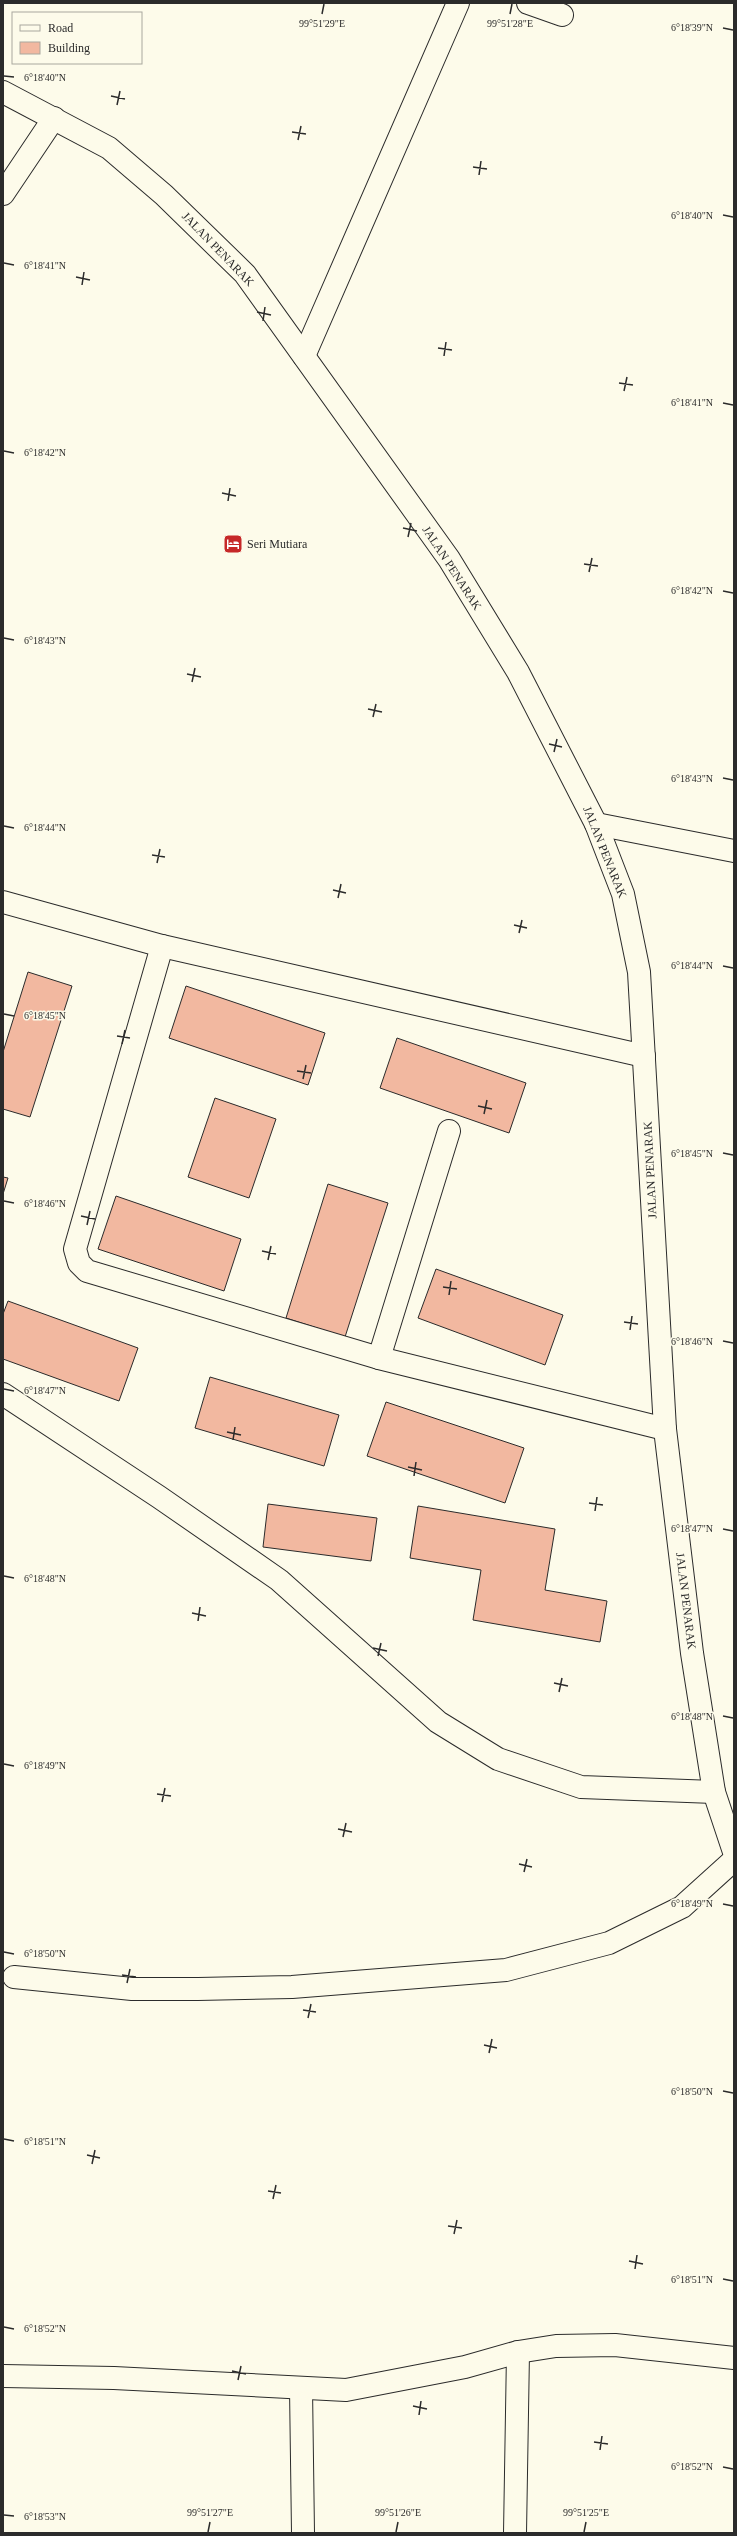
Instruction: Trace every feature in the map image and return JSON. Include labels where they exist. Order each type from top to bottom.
[{"type":"street","points":[[304,356],[458,3]]},
{"type":"street","points":[[528,3],[562,15]]},
{"type":"street","name":"JALAN PENARAK","points":[[3,92],[109,148],[164,195],[245,274],[457,572],[518,672],[596,824],[623,894],[638,964],[665,1429],[692,1653],[714,1792],[730,1827],[734,1852]]},
{"type":"street","points":[[3,194],[54,118]]},
{"type":"street","points":[[596,824],[734,851]]},
{"type":"street","points":[[3,902],[162,946],[644,1056]]},
{"type":"street","points":[[162,946],[74,1249],[79,1262],[87,1271],[379,1358],[665,1429]]},
{"type":"street","points":[[379,1358],[449,1131]]},
{"type":"street","points":[[3,1394],[159,1497],[279,1580],[438,1722],[498,1759],[581,1787],[714,1792]]},
{"type":"street","points":[[14,1977],[132,1990],[292,1988],[506,1970],[609,1943],[682,1907],[734,1860]]},
{"type":"street","points":[[3,2376],[122,2379],[346,2390],[465,2367],[518,2352],[556,2346],[615,2345],[734,2358]]},
{"type":"street","points":[[515,2533],[518,2352]]},
{"type":"street","points":[[300,2388],[303,2533]]},
{"type":"building","points":[[28,972],[72,986],[30,1117],[3,1109],[3,1052]]},
{"type":"building","points":[[186,986],[325,1033],[308,1085],[169,1038]]},
{"type":"building","points":[[397,1038],[526,1083],[509,1133],[380,1088]]},
{"type":"building","points":[[215,1098],[276,1119],[249,1198],[188,1177]]},
{"type":"building","points":[[3,1177],[8,1178],[3,1194]]},
{"type":"building","points":[[328,1184],[388,1203],[345,1337],[286,1318]]},
{"type":"building","points":[[116,1196],[241,1239],[224,1291],[98,1249]]},
{"type":"building","points":[[436,1269],[563,1315],[545,1365],[418,1318]]},
{"type":"building","points":[[8,1301],[138,1348],[119,1401],[3,1359],[3,1314]]},
{"type":"building","points":[[210,1377],[339,1415],[324,1466],[195,1428]]},
{"type":"building","points":[[386,1402],[524,1448],[505,1503],[367,1456]]},
{"type":"building","points":[[268,1504],[377,1518],[371,1561],[263,1547]]},
{"type":"building","points":[[418,1506],[555,1529],[545,1590],[607,1601],[600,1642],[473,1620],[481,1570],[410,1558]]},
{"type":"place","name":"Seri Mutiara","points":[[233,544]]}]
